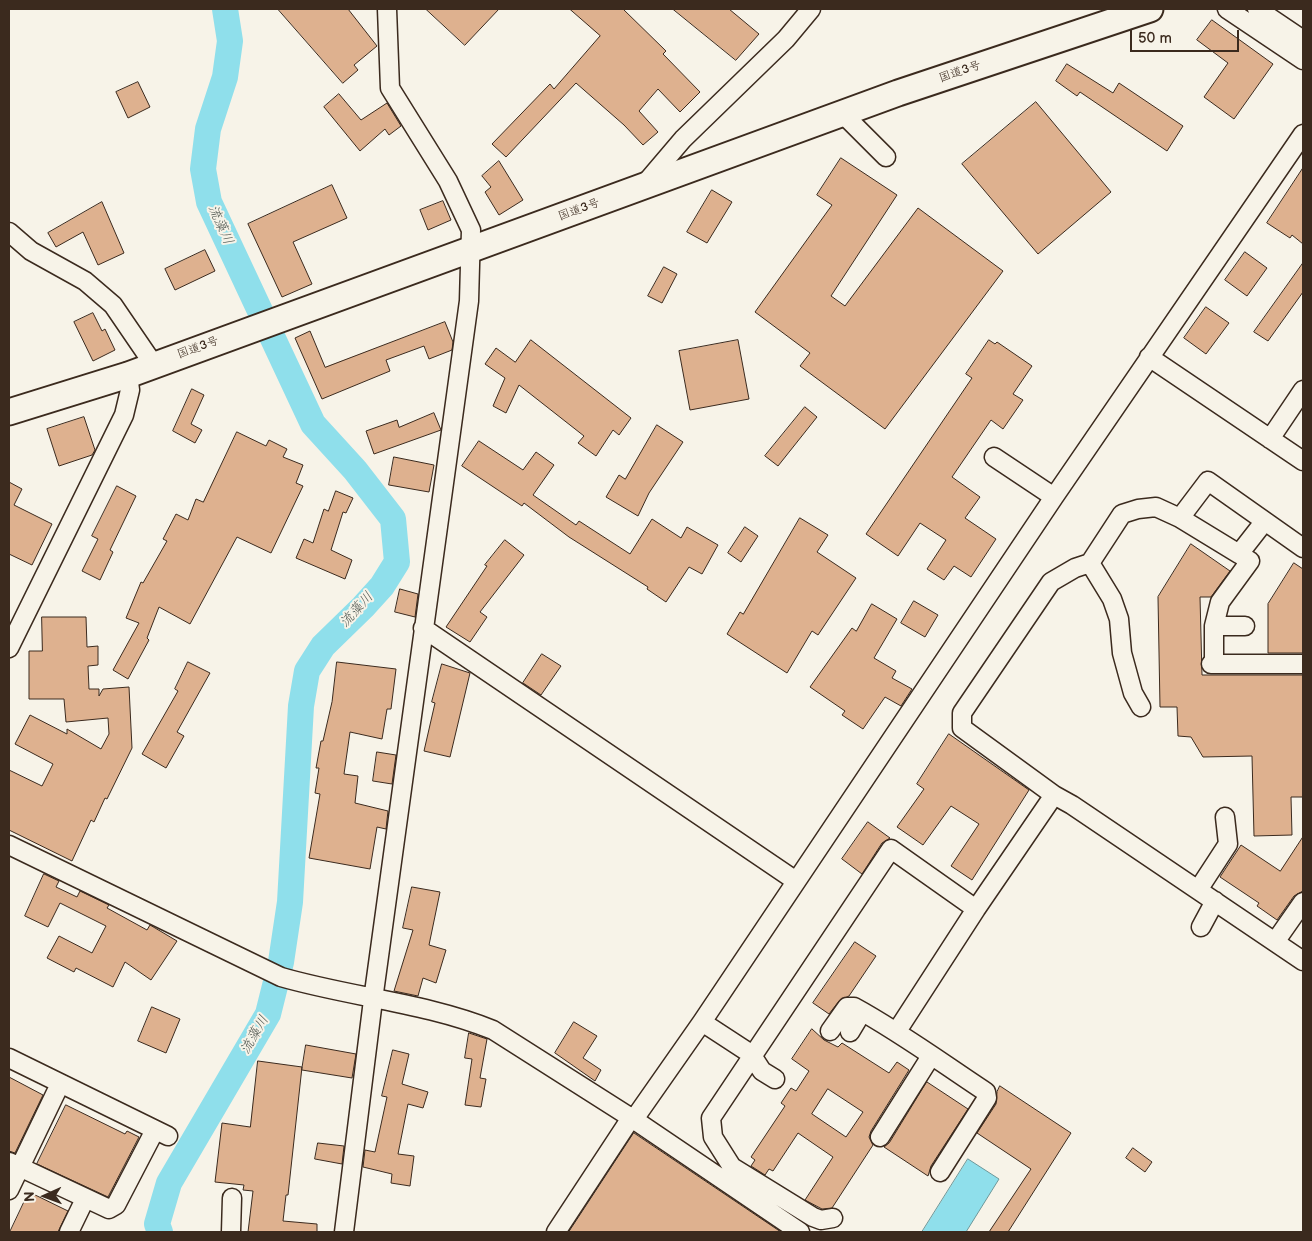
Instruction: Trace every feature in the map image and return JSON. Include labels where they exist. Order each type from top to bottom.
[{"type":"highway","name":"国道3号","points":[[9,412],[128,375],[843,114],[1150,9]]},
{"type":"street","points":[[344,1232],[373,1000],[469,301],[471,230],[448,181],[390,88],[387,9]]},
{"type":"street","points":[[641,188],[683,139],[786,39],[809,9]]},
{"type":"street","points":[[1227,9],[1252,14],[1303,40]]},
{"type":"street","points":[[1252,14],[1303,60]]},
{"type":"street","points":[[843,114],[886,158]]},
{"type":"street","points":[[556,1232],[702,1022],[1054,496],[1303,134]]},
{"type":"street","points":[[9,232],[31,251],[86,281],[113,305],[154,365]]},
{"type":"street","points":[[1149,357],[1303,461]]},
{"type":"street","points":[[9,648],[124,415],[130,390],[128,375]]},
{"type":"street","points":[[1270,439],[1303,390]]},
{"type":"street","points":[[994,457],[1054,496]]},
{"type":"street","points":[[1180,518],[1208,481],[1303,548]]},
{"type":"street","points":[[1303,664],[1213,664],[1214,626],[1220,602],[1250,561],[1180,518],[1156,507],[1138,509],[1122,514],[1090,562],[1075,568],[1051,582],[962,712],[962,728],[1054,795],[1072,805],[1303,961]]},
{"type":"street","points":[[1239,554],[1264,522]]},
{"type":"street","points":[[1090,562],[1112,599],[1119,619],[1122,653],[1133,693],[1141,707]]},
{"type":"street","points":[[1214,626],[1245,626]]},
{"type":"street","points":[[423,628],[796,881]]},
{"type":"street","points":[[897,1031],[976,908],[1054,795]]},
{"type":"street","points":[[1198,890],[1228,844],[1224,817]]},
{"type":"street","points":[[9,845],[246,962],[281,977],[324,989],[443,1014],[493,1030],[633,1119],[800,1232]]},
{"type":"street","points":[[833,1218],[821,1220],[813,1217],[732,1167],[713,1137],[710,1127],[713,1113],[891,848],[976,908]]},
{"type":"street","points":[[1201,927],[1215,901]]},
{"type":"street","points":[[1275,942],[1303,902]]},
{"type":"street","points":[[830,1031],[847,1007],[854,1007],[897,1031],[986,1092],[987,1098],[940,1172]]},
{"type":"street","points":[[850,1032],[862,1012]]},
{"type":"street","points":[[702,1022],[751,1054],[762,1071],[775,1079]]},
{"type":"street","points":[[880,1136],[931,1056]]},
{"type":"street","points":[[9,1058],[161,1133],[116,1205],[110,1209],[14,1165]]},
{"type":"street","points":[[9,1190],[14,1165],[60,1084]]},
{"type":"street","points":[[68,1232],[85,1198]]},
{"type":"street","points":[[230,1232],[232,1198]]},
{"type":"water","points":[[968,1159],[999,1179],[966,1232],[922,1232]]},
{"type":"building","points":[[278,9],[348,9],[377,46],[354,65],[358,70],[343,83]]},
{"type":"building","points":[[426,9],[499,9],[465,45]]},
{"type":"building","points":[[570,9],[623,9],[666,51],[663,54],[700,92],[680,112],[658,89],[639,111],[658,132],[643,145],[624,125],[576,83],[506,157],[492,144],[550,84],[554,89],[600,36]]},
{"type":"building","points":[[673,9],[729,9],[759,34],[736,60]]},
{"type":"building","points":[[1212,20],[1273,64],[1234,119],[1204,97],[1228,63],[1197,40]]},
{"type":"building","points":[[1067,64],[1113,93],[1119,83],[1183,126],[1167,151],[1080,92],[1077,96],[1056,81]]},
{"type":"building","points":[[138,82],[150,107],[128,118],[116,92]]},
{"type":"building","points":[[339,94],[361,120],[387,103],[401,126],[389,135],[385,129],[360,151],[324,107]]},
{"type":"building","points":[[1036,102],[1111,192],[1038,254],[962,164]]},
{"type":"building","points":[[841,158],[897,195],[831,296],[845,306],[918,208],[1003,271],[885,429],[800,366],[810,353],[755,312],[832,205],[817,195]]},
{"type":"building","points":[[499,161],[523,200],[499,215],[485,192],[491,187],[482,176]]},
{"type":"building","points":[[1303,168],[1303,244],[1292,235],[1290,238],[1267,223]]},
{"type":"building","points":[[332,185],[347,218],[293,242],[312,284],[282,297],[248,224]]},
{"type":"building","points":[[712,190],[732,202],[707,243],[687,232]]},
{"type":"building","points":[[443,201],[451,220],[428,230],[420,210]]},
{"type":"building","points":[[102,202],[124,253],[98,265],[83,232],[56,247],[48,233]]},
{"type":"building","points":[[205,250],[215,271],[175,290],[165,269]]},
{"type":"building","points":[[1245,252],[1267,268],[1247,296],[1225,280]]},
{"type":"building","points":[[1303,263],[1303,292],[1268,341],[1254,332]]},
{"type":"building","points":[[664,267],[677,274],[662,303],[648,296]]},
{"type":"building","points":[[1206,307],[1229,323],[1206,354],[1184,338]]},
{"type":"building","points":[[93,313],[102,331],[105,329],[115,350],[93,361],[74,322]]},
{"type":"building","points":[[445,322],[453,342],[452,350],[429,359],[424,346],[386,360],[390,371],[322,399],[295,338],[310,331],[325,367]]},
{"type":"building","points":[[531,340],[631,418],[619,435],[613,430],[596,456],[578,443],[584,436],[519,385],[506,413],[493,406],[505,378],[485,364],[496,348],[515,362]]},
{"type":"building","points":[[738,340],[749,399],[690,410],[679,351]]},
{"type":"building","points":[[989,340],[995,344],[997,342],[1032,366],[1013,394],[1023,400],[1003,429],[991,420],[952,477],[980,497],[965,518],[996,539],[971,577],[954,566],[944,580],[927,569],[946,540],[920,523],[898,556],[866,534],[972,378],[966,374]]},
{"type":"building","points":[[192,389],[204,395],[191,424],[202,430],[195,443],[173,431]]},
{"type":"building","points":[[805,407],[817,417],[778,466],[765,456]]},
{"type":"building","points":[[434,413],[441,430],[374,454],[366,431],[397,420],[399,427]]},
{"type":"building","points":[[84,417],[95,450],[92,455],[59,466],[47,429]]},
{"type":"building","points":[[657,425],[683,442],[649,493],[638,516],[606,497],[619,475],[625,479]]},
{"type":"building","points":[[237,432],[266,446],[269,440],[287,449],[283,457],[303,465],[296,483],[303,486],[271,553],[237,537],[190,624],[159,607],[147,638],[149,640],[128,679],[113,670],[139,623],[126,618],[141,582],[143,583],[167,541],[163,539],[176,514],[188,520],[196,499],[203,502]]},
{"type":"building","points":[[479,441],[523,470],[536,452],[554,465],[533,495],[576,525],[579,521],[630,554],[652,519],[681,538],[687,527],[718,545],[702,574],[689,567],[666,602],[647,589],[648,587],[569,537],[524,503],[522,506],[462,466]]},
{"type":"building","points":[[394,457],[434,465],[429,492],[389,485]]},
{"type":"building","points":[[9,482],[22,489],[14,505],[52,524],[32,565],[9,554]]},
{"type":"building","points":[[117,486],[136,496],[110,550],[113,552],[100,580],[82,571],[98,539],[92,536]]},
{"type":"building","points":[[336,491],[353,498],[346,513],[343,512],[331,550],[352,560],[345,579],[296,558],[304,539],[313,543],[324,509],[328,511]]},
{"type":"building","points":[[800,518],[828,535],[817,552],[856,578],[818,635],[812,631],[787,673],[727,634],[740,612],[743,614]]},
{"type":"building","points":[[745,527],[758,536],[741,562],[728,553]]},
{"type":"building","points":[[505,540],[524,555],[480,612],[487,617],[470,642],[446,627],[487,566],[485,565]]},
{"type":"building","points":[[1191,544],[1230,571],[1211,597],[1200,597],[1202,675],[1303,675],[1303,797],[1291,797],[1292,835],[1254,836],[1252,756],[1203,757],[1191,737],[1178,736],[1177,707],[1160,707],[1158,597]]},
{"type":"building","points":[[1294,563],[1303,569],[1303,653],[1268,653],[1268,604]]},
{"type":"building","points":[[400,589],[418,594],[415,617],[395,612]]},
{"type":"building","points":[[914,601],[938,615],[925,637],[901,623]]},
{"type":"building","points":[[872,604],[897,619],[874,658],[896,671],[892,678],[912,689],[901,706],[885,697],[863,729],[842,715],[845,711],[810,687],[852,628],[856,631]]},
{"type":"building","points":[[42,617],[86,617],[87,647],[98,646],[98,665],[88,666],[89,689],[99,689],[99,696],[103,689],[129,687],[132,748],[94,822],[91,820],[72,861],[9,830],[9,770],[42,786],[53,764],[15,744],[30,715],[67,734],[67,729],[101,749],[109,734],[108,718],[66,722],[64,699],[29,699],[29,651],[42,651]]},
{"type":"building","points":[[542,654],[561,666],[541,695],[523,683]]},
{"type":"building","points":[[188,662],[210,673],[177,732],[184,736],[166,768],[142,754],[178,691],[175,689]]},
{"type":"building","points":[[337,662],[396,669],[391,709],[387,709],[382,739],[350,732],[344,774],[358,776],[355,803],[388,811],[386,829],[377,827],[370,869],[309,858],[320,794],[315,793],[319,768],[316,768],[321,741],[323,741],[332,702]]},
{"type":"building","points":[[442,664],[470,673],[450,757],[424,751],[435,703],[432,702]]},
{"type":"building","points":[[949,734],[1029,790],[972,880],[951,866],[979,824],[951,806],[923,845],[897,827],[924,789],[917,784]]},
{"type":"building","points":[[377,752],[396,755],[392,784],[373,781]]},
{"type":"building","points":[[868,822],[890,838],[882,843],[862,874],[842,859]]},
{"type":"building","points":[[1303,837],[1303,891],[1294,896],[1277,920],[1257,906],[1259,903],[1220,877],[1241,845],[1280,871]]},
{"type":"building","points":[[44,874],[59,881],[56,887],[77,897],[80,891],[109,905],[107,908],[147,930],[150,925],[177,941],[151,980],[125,962],[113,987],[76,968],[74,972],[47,958],[59,936],[92,953],[106,926],[60,903],[48,927],[25,916]]},
{"type":"building","points":[[412,887],[440,892],[429,945],[446,950],[436,983],[423,978],[418,996],[394,991],[413,930],[403,928]]},
{"type":"building","points":[[855,942],[876,956],[849,996],[839,1001],[829,1014],[813,1003]]},
{"type":"building","points":[[152,1007],[180,1019],[166,1053],[138,1041]]},
{"type":"building","points":[[574,1022],[597,1036],[583,1058],[601,1070],[595,1081],[555,1053]]},
{"type":"building","points":[[812,1029],[824,1040],[838,1047],[842,1043],[889,1073],[897,1062],[909,1070],[871,1131],[869,1137],[873,1145],[832,1208],[822,1209],[805,1200],[833,1157],[798,1133],[773,1171],[769,1169],[765,1175],[751,1166],[755,1160],[751,1157],[785,1106],[781,1103],[791,1088],[796,1091],[809,1071],[792,1059]],"holes":[[[828,1089],[863,1112],[846,1137],[812,1114]]]},
{"type":"building","points":[[469,1033],[487,1039],[480,1078],[486,1079],[481,1107],[465,1105],[472,1059],[465,1058]]},
{"type":"building","points":[[306,1045],[356,1054],[352,1078],[302,1070]]},
{"type":"building","points":[[393,1050],[409,1054],[402,1084],[428,1092],[423,1108],[408,1104],[398,1154],[414,1156],[410,1186],[391,1183],[392,1174],[363,1167],[365,1150],[375,1152],[387,1097],[382,1096]]},
{"type":"building","points":[[258,1061],[302,1067],[288,1195],[286,1195],[283,1221],[317,1224],[317,1232],[248,1232],[253,1191],[243,1190],[244,1185],[215,1182],[222,1123],[250,1127]]},
{"type":"building","points":[[9,1077],[43,1095],[15,1153],[9,1151]]},
{"type":"building","points":[[927,1082],[968,1109],[931,1166],[928,1176],[884,1147],[889,1143]]},
{"type":"building","points":[[1000,1086],[1071,1133],[1008,1232],[989,1232],[1031,1169],[977,1133],[996,1104],[997,1092]]},
{"type":"building","points":[[66,1105],[125,1134],[127,1131],[139,1137],[108,1197],[37,1164]]},
{"type":"building","points":[[634,1133],[781,1232],[569,1232]]},
{"type":"building","points":[[318,1143],[344,1146],[342,1164],[315,1159]]},
{"type":"building","points":[[1133,1148],[1152,1162],[1145,1172],[1126,1158]]},
{"type":"building","points":[[29,1192],[68,1211],[58,1232],[10,1232]]},
{"type":"waterway","name":"流藻川","points":[[160,1232],[157,1224],[169,1183],[268,1014],[281,962],[290,902],[301,706],[307,671],[323,646],[382,586],[397,562],[393,519],[355,470],[313,424],[209,202],[203,169],[208,129],[225,77],[230,41],[225,9]]}]
